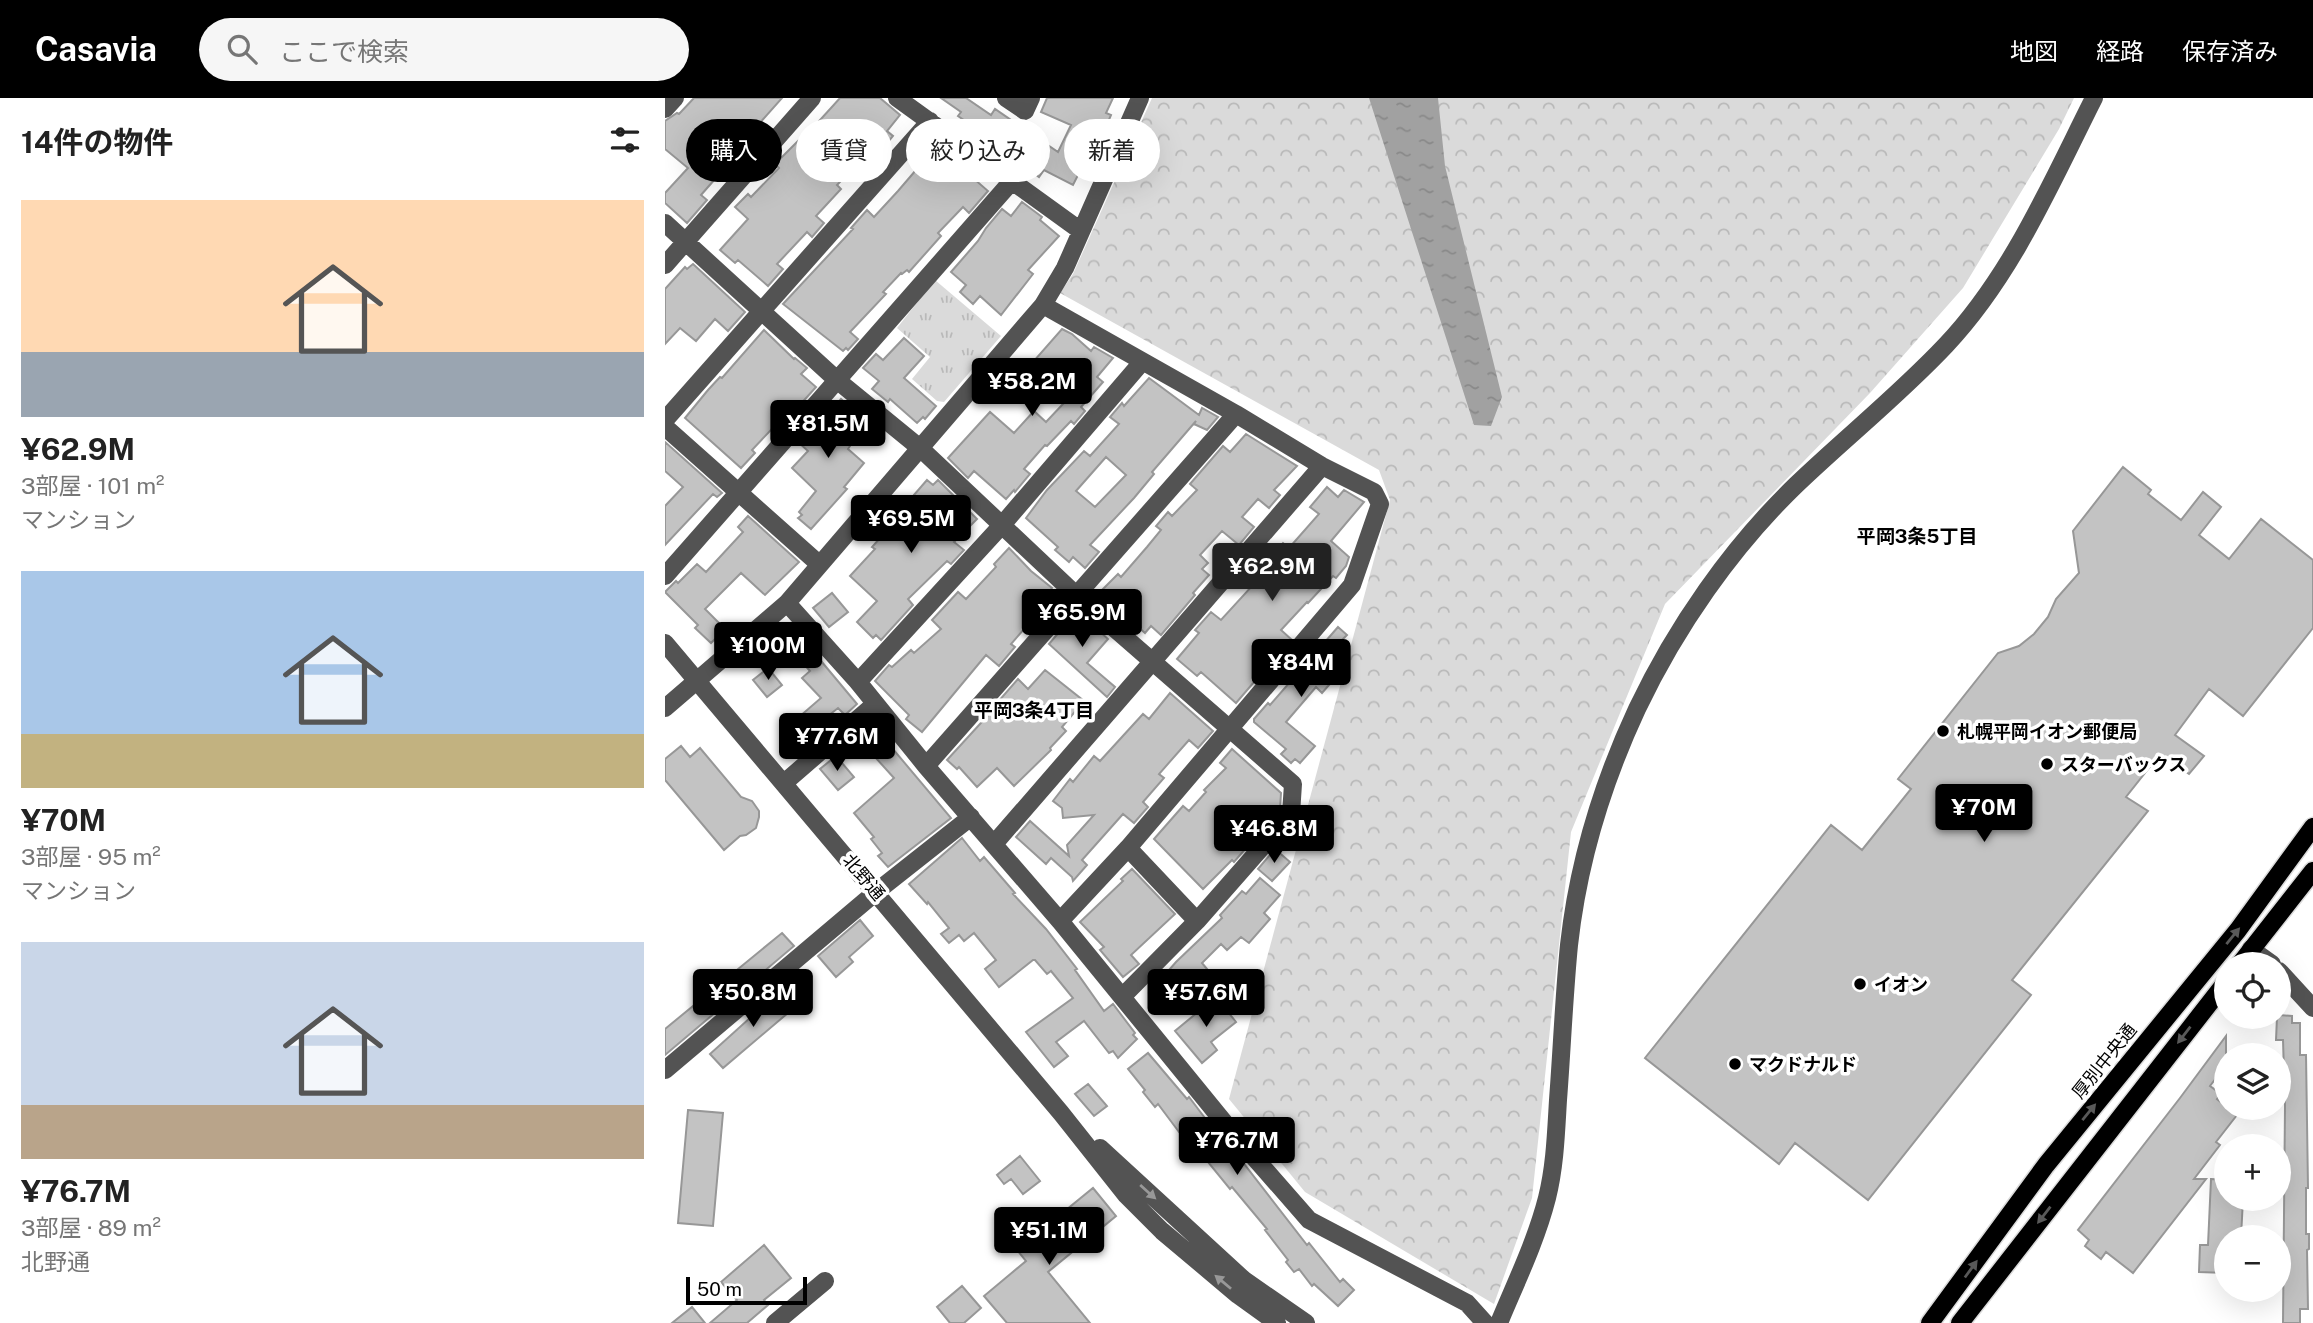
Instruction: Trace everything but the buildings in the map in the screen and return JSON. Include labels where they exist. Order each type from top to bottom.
[{"type":"main road","name":"厚別中央通","points":[[1930,1323],[2046,1165],[2238,930],[2313,827]]},
{"type":"main road","points":[[2249,952],[2313,871]]},
{"type":"main road","points":[[1960,1323],[2214,997]]},
{"type":"street","points":[[665,109],[675,98]]},
{"type":"street","points":[[665,265],[812,98]]},
{"type":"street","points":[[897,98],[927,119]]},
{"type":"street","points":[[1006,98],[1025,111],[1031,98]]},
{"type":"street","points":[[665,708],[787,603],[1043,305],[1065,268],[1140,98]]},
{"type":"street","points":[[1499,1323],[1529,1252],[1547,1198],[1555,1155],[1574,901],[1602,798],[1616,756],[1637,709],[1673,641],[1735,553],[1794,487],[1874,416],[1947,344],[1991,290],[2037,211],[2094,98]]},
{"type":"street","points":[[665,420],[906,148]]},
{"type":"street","points":[[665,576],[1012,182]]},
{"type":"street","points":[[1014,182],[1080,231]]},
{"type":"street","points":[[665,223],[838,381],[920,448],[1075,594],[1293,784],[1291,814],[1197,921],[1122,997]]},
{"type":"street","points":[[1043,305],[1322,466],[1374,492],[1380,504],[1352,585],[1128,848],[1060,920]]},
{"type":"street","points":[[858,682],[1002,525],[1142,362]]},
{"type":"street","points":[[926,766],[1236,414]]},
{"type":"street","points":[[665,427],[819,564]]},
{"type":"street","points":[[994,844],[1322,466]]},
{"type":"street","points":[[787,603],[858,682],[926,766],[1060,920],[1232,1132],[1309,1220],[1467,1303],[1485,1323]]},
{"type":"street","name":"北野通","points":[[665,643],[1061,1113],[1126,1195],[1162,1231],[1238,1295],[1277,1323]]},
{"type":"street","points":[[784,783],[875,704]]},
{"type":"street","points":[[665,1070],[876,892],[971,817]]},
{"type":"street","points":[[1128,848],[1197,921]]},
{"type":"street","points":[[2251,949],[2255,952]]},
{"type":"street","points":[[2291,984],[2313,1008]]},
{"type":"street","name":"北野通","points":[[1061,1113],[1244,1280],[1307,1323]]},
{"type":"street","points":[[775,1323],[825,1281]]},
{"type":"green space","points":[[1152,98],[2074,98],[2059,129],[1963,288],[1870,393],[1665,604],[1571,832],[1532,1198],[1494,1304],[1305,1192],[1229,1099],[1390,500],[1379,470],[1060,293],[1073,274],[1114,182],[1160,182],[1160,119],[1143,119]]},
{"type":"green space","points":[[935,280],[1001,336],[944,402],[937,401],[912,379],[930,357],[897,328]]},
{"type":"water","points":[[1369,98],[1438,98],[1445,166],[1502,397],[1491,426],[1474,425]]},
{"type":"place","name":"札幌平岡イオン郵便局","points":[[1943,731]]},
{"type":"place","name":"スターバックス","points":[[2047,764]]},
{"type":"place","name":"イオン","points":[[1860,984]]},
{"type":"place","name":"マクドナルド","points":[[1735,1064]]},
{"type":"district","name":"平岡3条5丁目","points":[[1917,536]]},
{"type":"district","name":"平岡3条4丁目","points":[[1034,710]]}]
